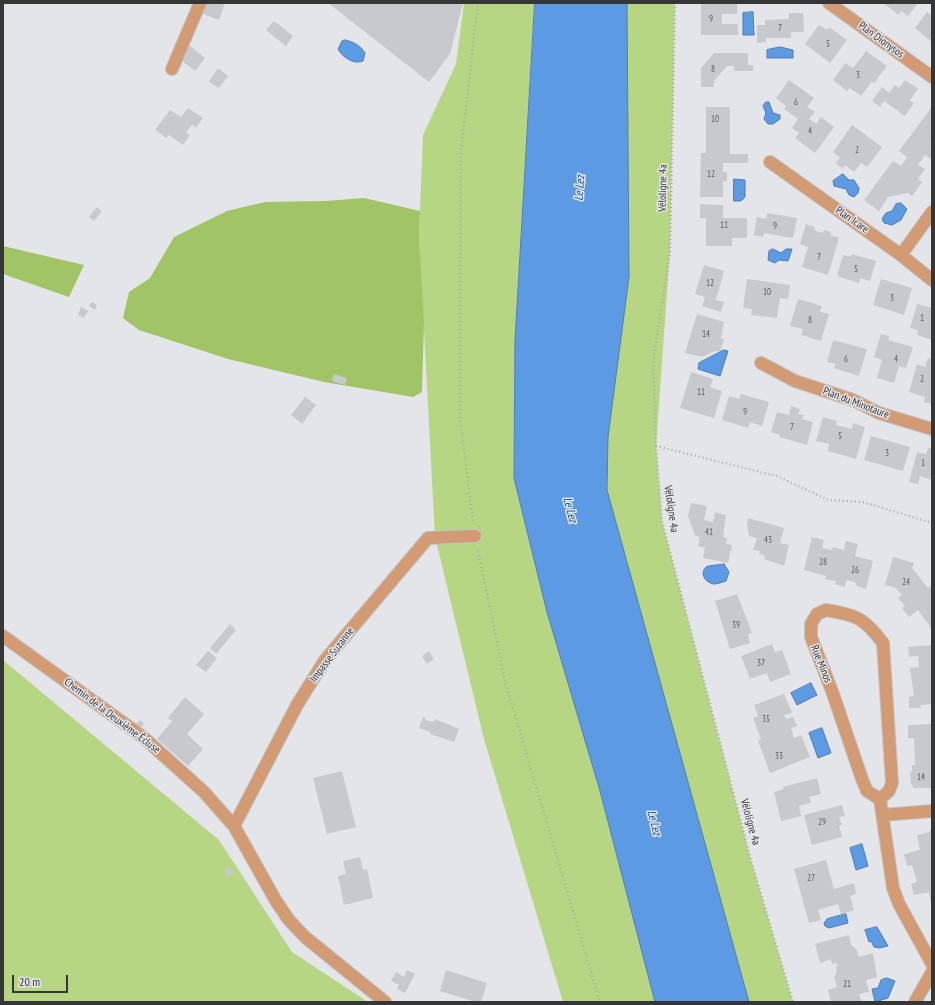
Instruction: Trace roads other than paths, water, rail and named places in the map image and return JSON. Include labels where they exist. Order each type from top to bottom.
[{"type":"street","points":[[172,69],[200,3]]},
{"type":"street","name":"Plan Dionysos","points":[[830,3],[932,77]]},
{"type":"street","name":"Plan Icare","points":[[770,162],[901,255],[932,280]]},
{"type":"street","points":[[901,255],[932,212]]},
{"type":"street","name":"Plan du Minotaure","points":[[761,363],[795,381],[853,400],[879,413],[932,429]]},
{"type":"street","name":"Impasse Suzanne","points":[[234,826],[297,704],[326,660],[428,538],[475,536]]},
{"type":"street","name":"Rue Minos","points":[[826,610],[858,616],[872,629],[883,643],[892,783],[889,791],[880,799],[867,791],[832,691],[811,637],[811,624],[817,614],[826,610]]},
{"type":"street","name":"Chemin de la Deuxième Écluse","points":[[3,636],[144,737],[204,792],[234,826],[276,901],[289,920],[305,937],[385,1002]]},
{"type":"street","points":[[880,799],[893,888],[899,904],[932,964]]},
{"type":"street","points":[[883,815],[932,811]]},
{"type":"street","points":[[915,1002],[932,972]]},
{"type":"water","name":"Le Lez","points":[[535,3],[627,3],[629,277],[608,437],[607,490],[749,1002],[655,1002],[600,791],[547,612],[514,478],[515,341]]},
{"type":"water","points":[[753,12],[754,35],[743,35],[743,13]]},
{"type":"water","points":[[342,41],[351,41],[363,50],[365,53],[363,61],[356,62],[349,60],[340,52],[338,49]]},
{"type":"water","points":[[780,47],[793,50],[793,58],[767,58],[767,50]]},
{"type":"water","points":[[766,102],[769,102],[773,113],[780,115],[780,119],[773,124],[768,124],[764,119],[766,113],[763,106]]},
{"type":"water","points":[[843,174],[849,180],[854,180],[859,188],[858,193],[854,197],[849,195],[846,189],[834,186],[833,181]]},
{"type":"water","points":[[734,179],[745,180],[745,197],[741,201],[734,201]]},
{"type":"water","points":[[901,203],[907,209],[901,220],[892,225],[884,223],[882,219],[886,213],[892,211],[896,204]]},
{"type":"water","points":[[773,249],[781,253],[786,249],[792,249],[788,261],[779,260],[775,263],[768,260],[769,251]]},
{"type":"water","points":[[724,350],[728,351],[720,376],[698,369],[699,363]]},
{"type":"water","points":[[724,564],[729,572],[726,581],[714,584],[708,582],[704,578],[703,572],[706,567]]},
{"type":"water","points":[[811,683],[817,695],[797,705],[791,693]]},
{"type":"water","points":[[822,728],[831,753],[818,758],[809,733]]},
{"type":"water","points":[[862,844],[868,866],[856,870],[850,848]]},
{"type":"water","points":[[846,914],[848,923],[829,928],[825,926],[824,923],[827,919]]},
{"type":"water","points":[[877,927],[888,946],[879,948],[874,947],[871,941],[869,942],[865,930]]},
{"type":"water","points":[[887,978],[895,981],[888,998],[875,1002],[872,989],[878,988],[881,980]]}]
